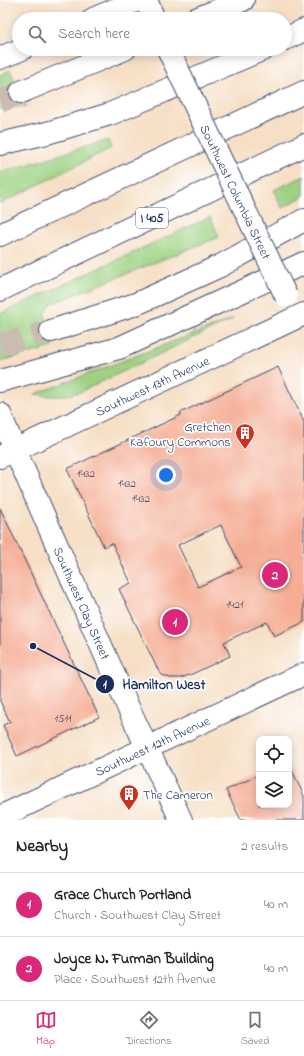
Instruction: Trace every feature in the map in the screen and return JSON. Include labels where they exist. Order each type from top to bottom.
[{"type":"main road","points":[[213,12],[243,0]]},
{"type":"main road","points":[[124,12],[147,7]]},
{"type":"main road","points":[[292,36],[304,30]]},
{"type":"main road","points":[[0,58],[12,53]]},
{"type":"main road","points":[[21,92],[108,56]]},
{"type":"main road","name":"Southwest Columbia Street","points":[[171,56],[286,296],[301,322]]},
{"type":"main road","points":[[0,144],[47,133],[110,114],[247,56]]},
{"type":"main road","points":[[0,235],[304,92]]},
{"type":"main road","name":"I 405","points":[[0,290],[304,146]]},
{"type":"main road","points":[[51,331],[136,304],[220,266],[304,220]]},
{"type":"main road","points":[[0,381],[118,348],[304,263]]},
{"type":"main road","name":"Southwest 13th Avenue","points":[[8,453],[301,322]]},
{"type":"main road","name":"Southwest Clay Street","points":[[0,414],[8,453],[181,820]]},
{"type":"main road","name":"Southwest 12th Avenue","points":[[0,817],[304,674]]},
{"type":"green space","points":[[10,70],[26,106],[0,109],[0,75]]},
{"type":"green space","points":[[108,140],[111,148],[0,204],[0,171],[13,169]]},
{"type":"green space","points":[[304,176],[304,196],[282,208],[274,190]]},
{"type":"green space","points":[[210,217],[219,237],[53,303],[45,314],[53,347],[0,361],[0,314]]},
{"type":"green space","points":[[233,319],[80,392],[58,396],[35,394]]},
{"type":"building","points":[[278,367],[304,422],[304,622],[274,636],[267,622],[224,642],[230,656],[192,674],[181,678],[170,678],[162,675],[157,668],[119,589],[131,583],[112,543],[104,547],[67,469],[181,415],[180,413]],"holes":[[[221,525],[241,567],[198,587],[178,545]]]},
{"type":"building","points":[[0,508],[99,717],[17,756],[3,725],[10,722],[0,701]]},
{"type":"building","points":[[292,770],[304,796],[304,820],[241,820],[226,790],[256,776],[256,808],[292,808]]},
{"type":"tunnel","points":[[0,102],[21,92]]},
{"type":"tunnel","points":[[0,344],[51,331]]},
{"type":"place","name":"Gretchen Kafoury Commons","points":[[245,450]]},
{"type":"place","name":"Joyce N. Furman Building","points":[[275,575]]},
{"type":"place","name":"Grace Church Portland","points":[[175,622]]},
{"type":"place","name":"Hamilton West","points":[[33,646]]},
{"type":"place","name":"The Cameron","points":[[129,811]]}]
